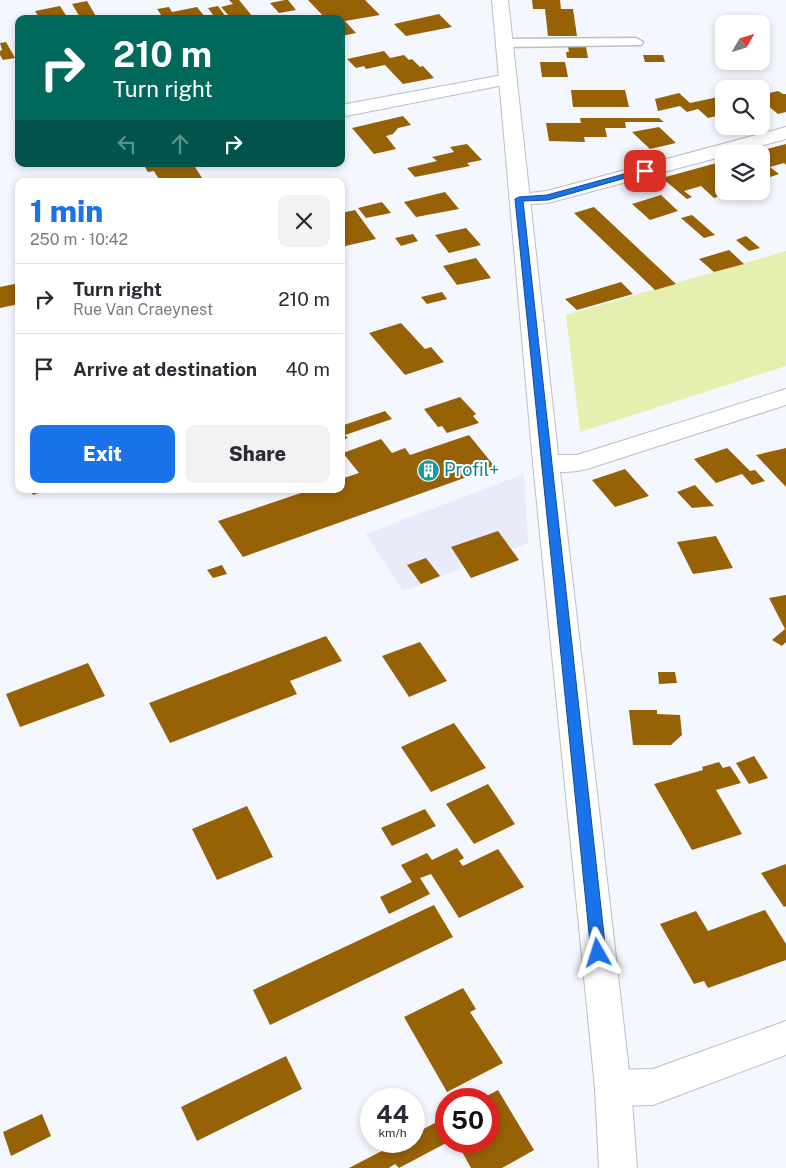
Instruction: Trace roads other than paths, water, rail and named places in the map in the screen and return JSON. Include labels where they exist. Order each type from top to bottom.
[{"type":"main road","points":[[500,0],[546,463],[613,1088],[618,1168]]},
{"type":"main road","points":[[345,110],[508,79]]},
{"type":"main road","points":[[519,199],[548,197],[786,134]]},
{"type":"main road","points":[[546,463],[578,463],[786,397]]},
{"type":"main road","points":[[613,1088],[654,1087],[786,1038]]},
{"type":"lane","points":[[504,43],[636,42]]},
{"type":"place","name":"Profil+","points":[[428,470]]}]
